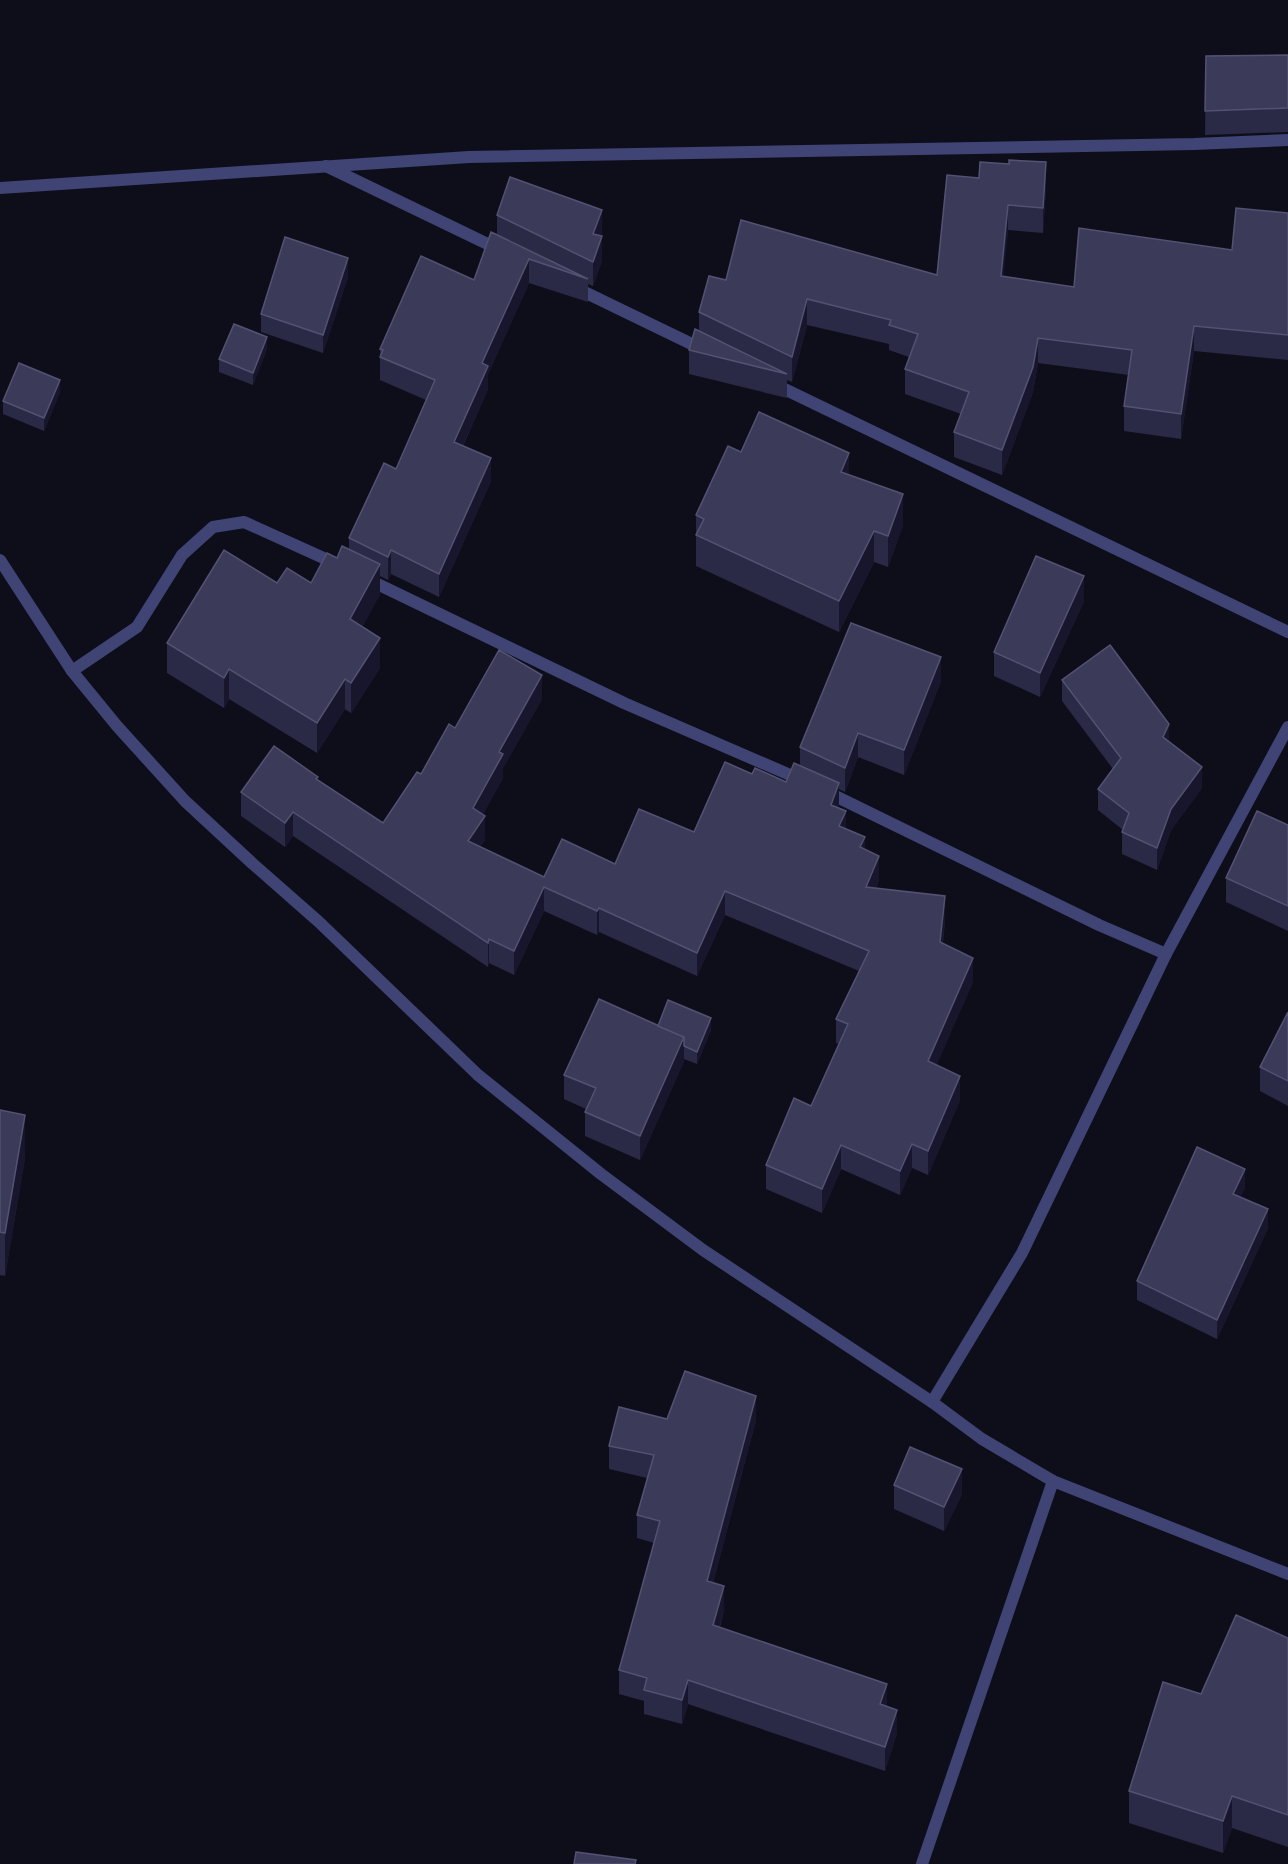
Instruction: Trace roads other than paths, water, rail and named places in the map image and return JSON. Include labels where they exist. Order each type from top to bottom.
[{"type":"street","points":[[0,188],[469,157],[1288,140]]},
{"type":"street","points":[[325,165],[518,259]]},
{"type":"street","points":[[561,280],[711,353]]},
{"type":"street","points":[[765,379],[1288,632]]},
{"type":"street","points":[[72,671],[137,627],[182,555],[213,527],[243,522],[351,571],[624,703],[814,786],[1100,925],[1166,954]]},
{"type":"street","points":[[0,560],[72,671],[117,726],[186,801],[319,922],[478,1075],[602,1174],[703,1250],[932,1402],[982,1439],[1053,1481],[1288,1574]]},
{"type":"street","points":[[932,1402],[1023,1253],[1166,954],[1288,727]]},
{"type":"street","points":[[922,1864],[1053,1481]]}]
